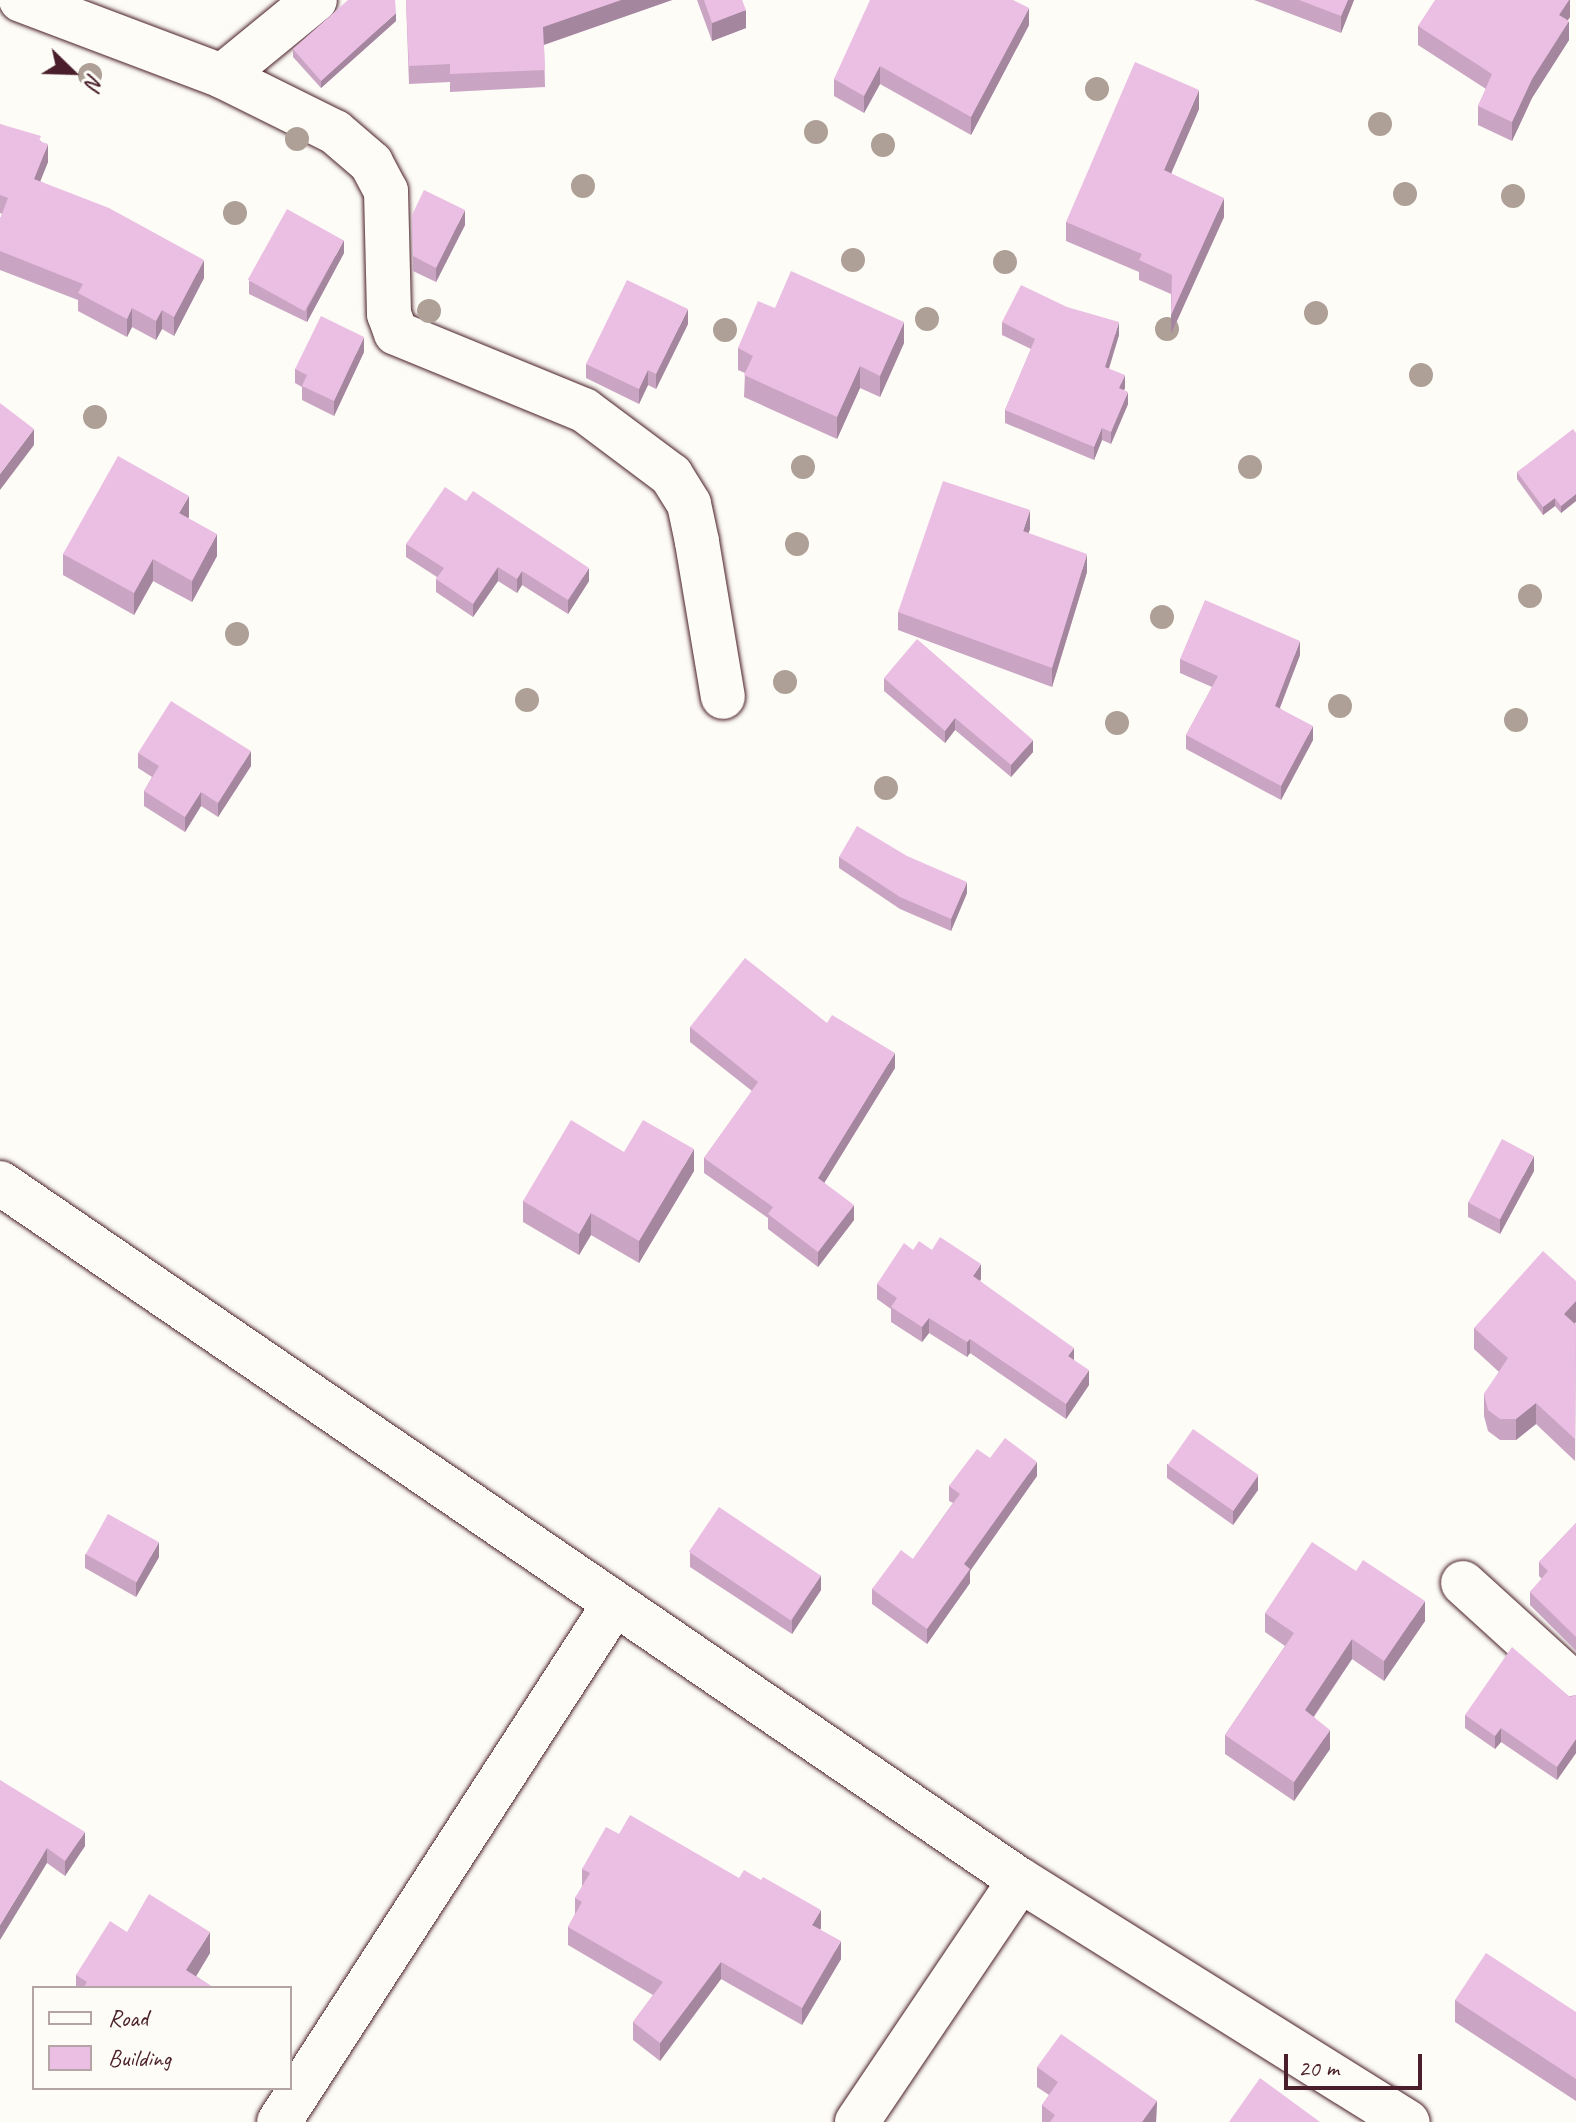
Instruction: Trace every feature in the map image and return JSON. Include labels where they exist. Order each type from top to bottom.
[{"type":"street","points":[[21,0],[222,76],[335,132],[371,163],[386,191],[389,314],[396,333],[584,410],[671,475],[692,517],[723,697]]},
{"type":"street","points":[[222,76],[315,0]]},
{"type":"street","points":[[0,1183],[613,1606],[1020,1880],[1408,2122]]},
{"type":"street","points":[[1463,1583],[1576,1686]]},
{"type":"street","points":[[279,2122],[613,1606]]},
{"type":"street","points":[[857,2122],[1020,1880]]},
{"type":"building","points":[[348,0],[395,0],[396,13],[321,81],[293,49]]},
{"type":"building","points":[[406,0],[621,0],[543,27],[545,70],[450,74],[450,64],[409,66]]},
{"type":"building","points":[[704,0],[742,0],[746,10],[712,23]]},
{"type":"building","points":[[870,0],[1013,0],[1029,8],[971,117],[880,66],[864,96],[834,79]]},
{"type":"building","points":[[1299,0],[1348,0],[1341,16]]},
{"type":"building","points":[[1435,0],[1569,0],[1559,15],[1569,21],[1532,79],[1512,122],[1478,106],[1492,74],[1418,26]]},
{"type":"building","points":[[1135,62],[1199,90],[1164,170],[1224,198],[1171,315],[1172,275],[1139,260],[1142,254],[1066,222]]},
{"type":"building","points":[[0,124],[41,136],[39,141],[48,144],[34,179],[109,208],[204,260],[174,317],[162,310],[156,321],[132,308],[127,319],[78,293],[83,284],[0,251],[0,219],[8,198],[0,195]]},
{"type":"building","points":[[424,190],[465,210],[436,268],[413,256],[412,215]]},
{"type":"building","points":[[287,209],[344,241],[305,311],[248,280]]},
{"type":"building","points":[[791,271],[904,322],[880,376],[860,366],[837,417],[744,375],[753,356],[738,348],[758,301],[775,308]]},
{"type":"building","points":[[627,280],[688,309],[656,374],[648,370],[639,389],[586,364]]},
{"type":"building","points":[[1021,285],[1067,307],[1119,322],[1105,367],[1125,375],[1119,388],[1128,392],[1111,432],[1102,428],[1094,447],[1005,410],[1035,339],[1002,322]]},
{"type":"building","points":[[321,316],[364,337],[334,401],[302,386],[307,375],[295,369]]},
{"type":"building","points":[[0,403],[34,429],[0,474]]},
{"type":"building","points":[[1573,429],[1576,433],[1576,494],[1561,506],[1555,498],[1543,507],[1517,472]]},
{"type":"building","points":[[118,456],[189,496],[179,513],[217,534],[192,581],[153,559],[134,593],[63,554]]},
{"type":"building","points":[[943,481],[1030,510],[1023,531],[1087,554],[1052,668],[898,612]]},
{"type":"building","points":[[445,487],[466,501],[473,491],[589,568],[568,600],[522,571],[517,579],[498,567],[473,604],[436,579],[444,568],[406,544]]},
{"type":"building","points":[[1205,600],[1300,641],[1275,706],[1313,726],[1281,786],[1186,735],[1218,676],[1180,659]]},
{"type":"building","points":[[917,639],[1033,740],[1011,765],[955,718],[945,731],[884,678]]},
{"type":"building","points":[[171,701],[251,751],[218,803],[201,792],[185,817],[144,791],[159,766],[138,753]]},
{"type":"building","points":[[857,826],[907,856],[967,882],[951,919],[900,897],[839,857]]},
{"type":"building","points":[[745,958],[827,1023],[832,1015],[895,1053],[818,1178],[854,1205],[818,1252],[768,1214],[773,1207],[704,1158],[758,1082],[690,1027]]},
{"type":"building","points":[[571,1120],[624,1152],[643,1120],[694,1149],[639,1241],[591,1213],[579,1234],[523,1201]]},
{"type":"building","points":[[1502,1139],[1534,1156],[1500,1219],[1468,1203]]},
{"type":"building","points":[[940,1237],[981,1264],[973,1276],[1074,1348],[1068,1356],[1089,1370],[1066,1404],[970,1339],[967,1342],[929,1318],[922,1327],[891,1307],[897,1298],[877,1284],[904,1243],[913,1250],[919,1241],[932,1250]]},
{"type":"building","points":[[1543,1251],[1576,1281],[1576,1301],[1564,1314],[1576,1325],[1575,1439],[1536,1403],[1516,1419],[1500,1419],[1488,1410],[1484,1394],[1508,1358],[1474,1328]]},
{"type":"building","points":[[1193,1429],[1259,1475],[1233,1511],[1168,1465]]},
{"type":"building","points":[[1005,1438],[1037,1462],[964,1564],[970,1569],[927,1629],[872,1589],[901,1550],[913,1559],[960,1494],[949,1486],[977,1449],[990,1458]]},
{"type":"building","points":[[719,1507],[821,1576],[791,1621],[689,1552]]},
{"type":"building","points":[[108,1514],[159,1542],[136,1582],[86,1554]]},
{"type":"building","points":[[1576,1523],[1576,1637],[1530,1592],[1548,1571],[1539,1562]]},
{"type":"building","points":[[1312,1542],[1356,1571],[1363,1560],[1425,1601],[1384,1661],[1352,1639],[1305,1710],[1330,1730],[1294,1782],[1225,1735],[1294,1633],[1265,1613]]},
{"type":"building","points":[[1512,1647],[1570,1697],[1576,1695],[1576,1739],[1557,1767],[1501,1728],[1495,1736],[1465,1715]]},
{"type":"building","points":[[0,1780],[85,1832],[65,1861],[47,1848],[0,1925]]},
{"type":"building","points":[[630,1815],[739,1878],[744,1870],[761,1880],[763,1877],[821,1910],[812,1925],[841,1941],[802,2008],[721,1962],[660,2043],[633,2022],[663,1982],[568,1927],[582,1902],[575,1898],[590,1873],[582,1869],[606,1827],[619,1834]]},
{"type":"building","points":[[149,1894],[210,1932],[186,1970],[211,1986],[84,1986],[87,1982],[76,1975],[110,1921],[127,1932]]},
{"type":"building","points":[[1486,1953],[1576,2012],[1576,2079],[1455,2000]]},
{"type":"building","points":[[1061,2034],[1157,2101],[1142,2122],[1050,2122],[1055,2115],[1042,2105],[1058,2082],[1037,2067]]},
{"type":"building","points":[[1260,2078],[1320,2122],[1229,2122]]}]
